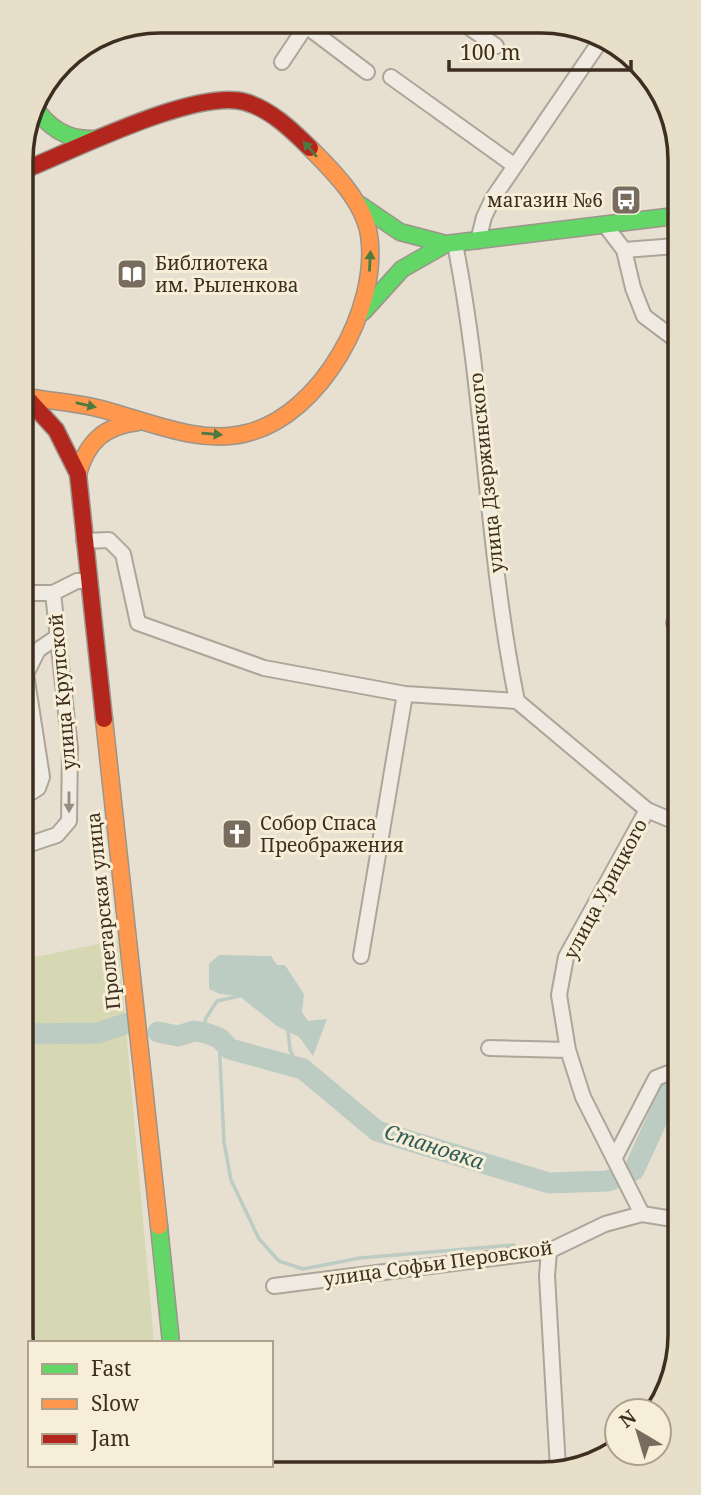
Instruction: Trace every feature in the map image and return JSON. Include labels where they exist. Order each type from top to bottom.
[{"type":"main road","points":[[34,166],[187,104],[211,99],[248,103],[287,126],[355,201],[400,232],[451,244]]},
{"type":"main road","points":[[41,117],[65,136],[88,139],[103,137]]},
{"type":"main road","points":[[355,201],[368,230],[371,258],[355,323]]},
{"type":"main road","points":[[34,397],[72,402],[146,422],[221,436],[248,434],[271,426],[307,399],[326,374],[370,302],[402,269],[451,244],[668,217]]},
{"type":"main road","name":"Пролетарская улица","points":[[34,406],[56,430],[78,474]]},
{"type":"main road","name":"Пролетарская улица","points":[[146,422],[110,427],[95,436],[86,446],[78,474],[87,581],[171,1341]]},
{"type":"street","points":[[478,33],[496,46]]},
{"type":"street","points":[[282,62],[300,34]]},
{"type":"street","points":[[318,34],[367,72]]},
{"type":"street","points":[[478,240],[484,217],[515,166],[597,46]]},
{"type":"street","points":[[391,77],[515,166]]},
{"type":"street","points":[[605,225],[624,250],[633,288],[644,316],[668,334]]},
{"type":"street","name":"улица Дзержинского","points":[[451,244],[470,319],[501,625],[517,701]]},
{"type":"street","points":[[624,250],[668,247]]},
{"type":"street","points":[[84,541],[109,540],[122,554],[138,623],[264,668],[405,694],[517,701],[647,810],[667,819]]},
{"type":"street","points":[[34,593],[53,593],[77,581],[87,581]]},
{"type":"street","name":"улица Крупской","points":[[33,843],[57,835],[66,829],[69,821],[70,748],[53,593]]},
{"type":"street","points":[[34,659],[38,650],[57,637]]},
{"type":"street","points":[[361,956],[405,694]]},
{"type":"street","points":[[33,791],[38,788],[42,777],[34,722]]},
{"type":"street","name":"улица Урицкого","points":[[642,1214],[583,1097],[568,1051],[559,995],[566,957],[647,810]]},
{"type":"street","points":[[489,1048],[568,1051]]},
{"type":"street","points":[[614,1158],[656,1078],[667,1074]]},
{"type":"street","name":"улица Софьи Перовской","points":[[274,1286],[549,1251],[605,1224],[642,1214],[667,1218]]},
{"type":"street","points":[[549,1251],[547,1276],[558,1461]]},
{"type":"green space","points":[[118,940],[154,1341],[33,1341],[33,957]]},
{"type":"shaded area","points":[[219,955],[271,956],[277,965],[285,965],[304,994],[302,1012],[308,1021],[327,1019],[313,1056],[299,1037],[277,1026],[239,996],[220,994],[209,989],[209,964]]},
{"type":"waterway","points":[[202,1033],[206,1018],[217,1001],[239,996]]},
{"type":"waterway","name":"Становка","points":[[33,1034],[98,1033],[131,1022]]},
{"type":"waterway","points":[[288,1030],[290,1050],[298,1067]]},
{"type":"waterway","name":"Становка","points":[[158,1032],[178,1036],[194,1031],[206,1033],[219,1038],[230,1049],[303,1069],[377,1131],[549,1183],[608,1181],[634,1170],[667,1098]]},
{"type":"waterway","points":[[219,1038],[224,1142],[231,1180],[259,1239],[279,1261],[303,1269],[360,1258],[514,1245]]},
{"type":"traffic: fast","points":[[42,116],[58,131],[74,137],[93,139]]},
{"type":"traffic: fast","points":[[359,204],[400,232],[446,244],[668,217]]},
{"type":"traffic: fast","points":[[363,312],[402,269],[446,244]]},
{"type":"traffic: fast","points":[[159,1226],[171,1341]]},
{"type":"traffic: slow","points":[[34,398],[88,406],[171,430],[210,436],[247,433],[274,422],[299,405],[321,382],[340,355],[355,325],[365,294],[370,264],[369,235],[361,211],[346,188],[310,148]]},
{"type":"traffic: slow","points":[[78,474],[86,453],[99,438],[116,427],[138,422]]},
{"type":"traffic: slow","points":[[104,719],[159,1226]]},
{"type":"traffic: jam","points":[[34,166],[166,112],[223,100],[254,105],[288,127],[310,148]]},
{"type":"traffic: jam","points":[[34,406],[56,430],[78,474],[104,719]]},
{"type":"place","name":"магазин №6","points":[[626,200]]},
{"type":"place","name":"Библиотека им. Рыленкова","points":[[132,274]]},
{"type":"place","name":"Собор Спаса Преображения","points":[[237,834]]}]
